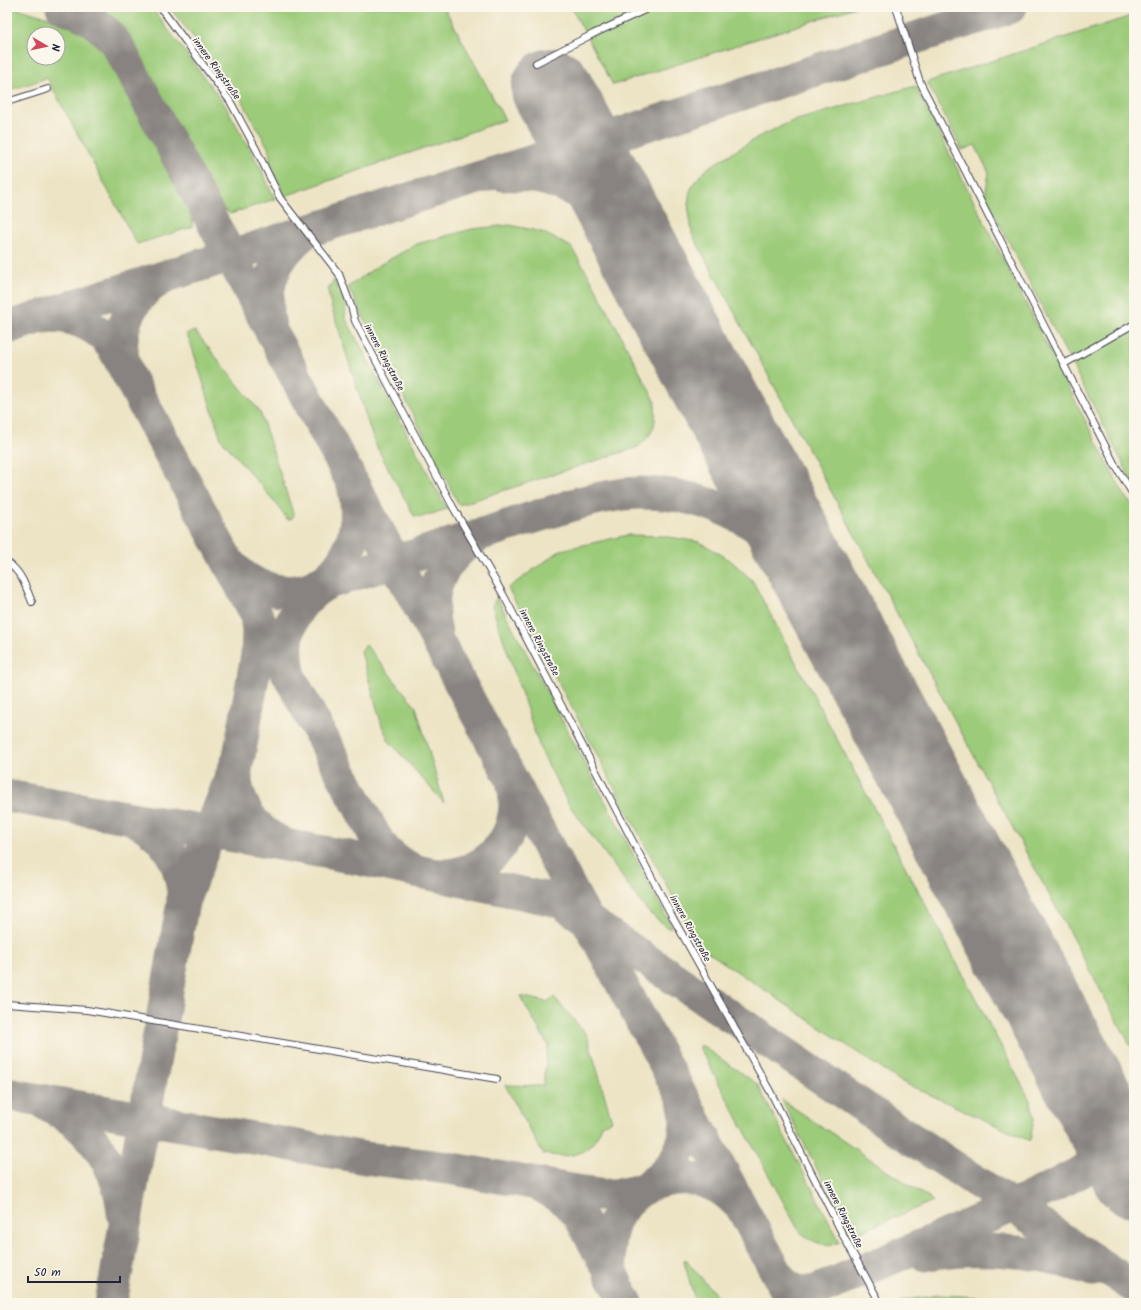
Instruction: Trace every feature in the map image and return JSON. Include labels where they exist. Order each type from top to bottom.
[{"type":"lane","name":"innere Ringstraße","points":[[160,7],[230,101],[256,148],[280,198],[339,274],[352,306],[355,321],[453,507],[504,596],[674,918],[771,1093],[845,1239],[880,1303]]},
{"type":"lane","points":[[536,62],[651,7]]},
{"type":"lane","points":[[896,7],[920,82],[1115,465],[1134,496]]},
{"type":"lane","points":[[7,102],[48,88]]},
{"type":"lane","points":[[1064,364],[1134,324]]},
{"type":"lane","points":[[7,562],[14,567],[23,578],[32,602]]},
{"type":"lane","points":[[7,1004],[87,1010],[497,1079]]},
{"type":"green space","points":[[7,7],[12,7],[61,21],[84,31],[96,40],[125,84],[191,207],[193,215],[192,227],[137,244],[47,78],[7,91]]},
{"type":"green space","points":[[92,7],[151,7],[225,105],[260,167],[275,199],[230,214],[221,206],[203,180],[120,29],[105,15]]},
{"type":"green space","points":[[169,7],[444,7],[505,120],[285,196],[271,169],[269,149],[239,96]]},
{"type":"green space","points":[[571,7],[856,7],[613,85]]},
{"type":"green space","points":[[1134,15],[1134,485],[985,196],[989,173],[975,145],[962,150],[927,82]]},
{"type":"green space","points":[[915,86],[1109,467],[1126,498],[1134,507],[1134,1052],[692,234],[688,203],[690,191],[695,181],[709,167],[760,136],[790,122]]},
{"type":"green space","points":[[510,225],[542,232],[571,247],[591,279],[655,401],[654,427],[638,447],[459,505],[348,287],[376,267],[417,244],[472,229]]},
{"type":"green space","points":[[334,280],[346,306],[345,317],[447,509],[422,517],[414,516],[374,442],[330,302],[328,290]]},
{"type":"green space","points":[[195,331],[260,412],[294,516],[291,519],[287,519],[278,506],[221,439],[190,341],[186,334]]},
{"type":"green space","points":[[628,535],[663,536],[700,542],[730,560],[752,580],[1031,1102],[1034,1119],[1030,1141],[900,1081],[699,946],[508,588],[561,550]]},
{"type":"green space","points":[[497,597],[672,927],[668,928],[648,912],[569,805],[541,751],[492,606]]},
{"type":"green space","points":[[366,645],[416,707],[444,803],[389,741],[382,726],[361,652]]},
{"type":"green space","points":[[520,996],[547,1002],[554,997],[587,1035],[612,1121],[602,1125],[593,1143],[580,1153],[563,1156],[543,1154],[505,1085],[543,1086],[548,1045]]},
{"type":"green space","points":[[701,1045],[757,1084],[840,1242],[834,1244],[818,1243],[799,1231],[699,1047]]},
{"type":"green space","points":[[782,1100],[933,1201],[851,1236]]},
{"type":"green space","points":[[686,1260],[723,1303],[696,1303],[684,1262]]},
{"type":"green space","points":[[937,1295],[982,1297],[1012,1303],[901,1303],[900,1301]]},
{"type":"taxiway","points":[[62,7],[79,13],[95,22],[114,40],[119,48],[793,1303]]},
{"type":"taxiway","points":[[7,328],[415,197],[582,146],[1011,7]]},
{"type":"taxiway","points":[[503,175],[525,176],[546,180],[566,187],[584,197],[601,209],[616,224],[630,240],[642,258]]},
{"type":"taxiway","points":[[270,326],[268,298],[269,286],[273,274],[285,252],[305,233]]},
{"type":"taxiway","points":[[126,369],[122,343],[126,318],[140,297],[160,280]]},
{"type":"taxiway","points":[[44,317],[51,316],[66,318],[88,325],[103,336],[115,351],[375,836],[388,853],[404,865],[421,872],[439,875],[457,873],[474,868],[489,858],[502,844],[511,827],[515,804],[512,782]]},
{"type":"taxiway","points":[[232,565],[248,579],[267,588],[288,591],[308,588],[324,580],[338,566],[348,550],[354,531],[356,511],[354,491]]},
{"type":"taxiway","points":[[309,589],[579,503],[624,494],[646,493],[668,494],[710,504],[730,512],[749,523],[784,549],[803,570],[830,610]]},
{"type":"taxiway","points":[[436,633],[433,618],[433,604],[439,579],[453,557],[475,538]]},
{"type":"taxiway","points":[[289,671],[287,644],[288,632],[292,620],[305,600],[326,584]]},
{"type":"taxiway","points":[[111,1303],[183,902],[239,756],[257,655],[258,630],[256,617]]},
{"type":"taxiway","points":[[237,764],[237,789],[246,811],[262,830],[282,843]]},
{"type":"taxiway","points":[[7,796],[335,854],[559,901],[889,1124],[1134,1287]]},
{"type":"taxiway","points":[[134,820],[146,826],[156,834],[171,854],[177,865],[183,889],[183,902]]},
{"type":"taxiway","points":[[7,1094],[365,1158],[448,1168],[599,1195],[621,1194],[643,1189]]},
{"type":"taxiway","points":[[615,1280],[609,1257],[609,1245],[614,1223],[626,1203],[662,1175],[677,1156],[684,1138],[685,1129],[686,1119],[683,1100]]},
{"type":"taxiway","points":[[48,1106],[77,1124],[100,1149],[116,1180],[123,1213]]},
{"type":"taxiway","points":[[779,1277],[795,1290],[805,1292],[816,1291],[1013,1206],[1134,1144]]},
{"type":"taxiway","points":[[650,1185],[674,1179],[697,1180],[719,1188],[738,1204]]},
{"type":"taxiway","points":[[543,1187],[565,1201],[578,1214],[627,1303]]},
{"type":"taxiway","points":[[925,1255],[939,1252],[967,1250],[1011,1251],[1046,1256],[1093,1270]]},
{"type":"runway","points":[[552,89],[1134,1176]]}]
